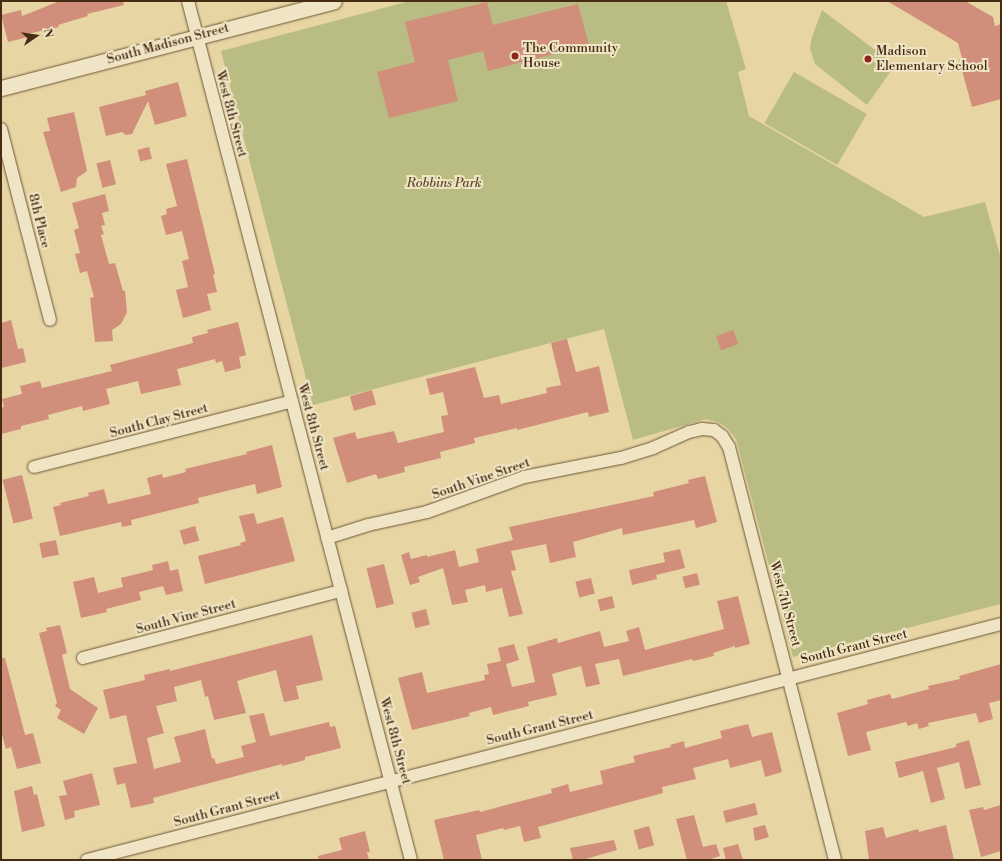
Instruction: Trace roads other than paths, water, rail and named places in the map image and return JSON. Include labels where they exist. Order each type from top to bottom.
[{"type":"street","name":"West 8th Street","points":[[188,1],[411,860]]},
{"type":"street","name":"South Madison Street","points":[[1,88],[334,1]]},
{"type":"street","name":"8th Place","points":[[1,129],[50,320]]},
{"type":"street","name":"South Clay Street","points":[[34,467],[292,401]]},
{"type":"street","name":"South Vine Street","points":[[327,538],[368,525],[428,512],[524,477],[621,458],[653,448],[689,432],[702,429],[714,430]]},
{"type":"street","name":"West 7th Street","points":[[714,430],[722,436],[729,447],[790,678],[835,860]]},
{"type":"street","name":"South Vine Street","points":[[83,658],[341,591]]},
{"type":"street","name":"South Grant Street","points":[[87,860],[1001,624]]},
{"type":"place","name":"The Community House","points":[[515,56]]},
{"type":"place","name":"Madison Elementary School","points":[[868,59]]},
{"type":"park label","name":"Robbins Park","points":[[444,183]]}]
